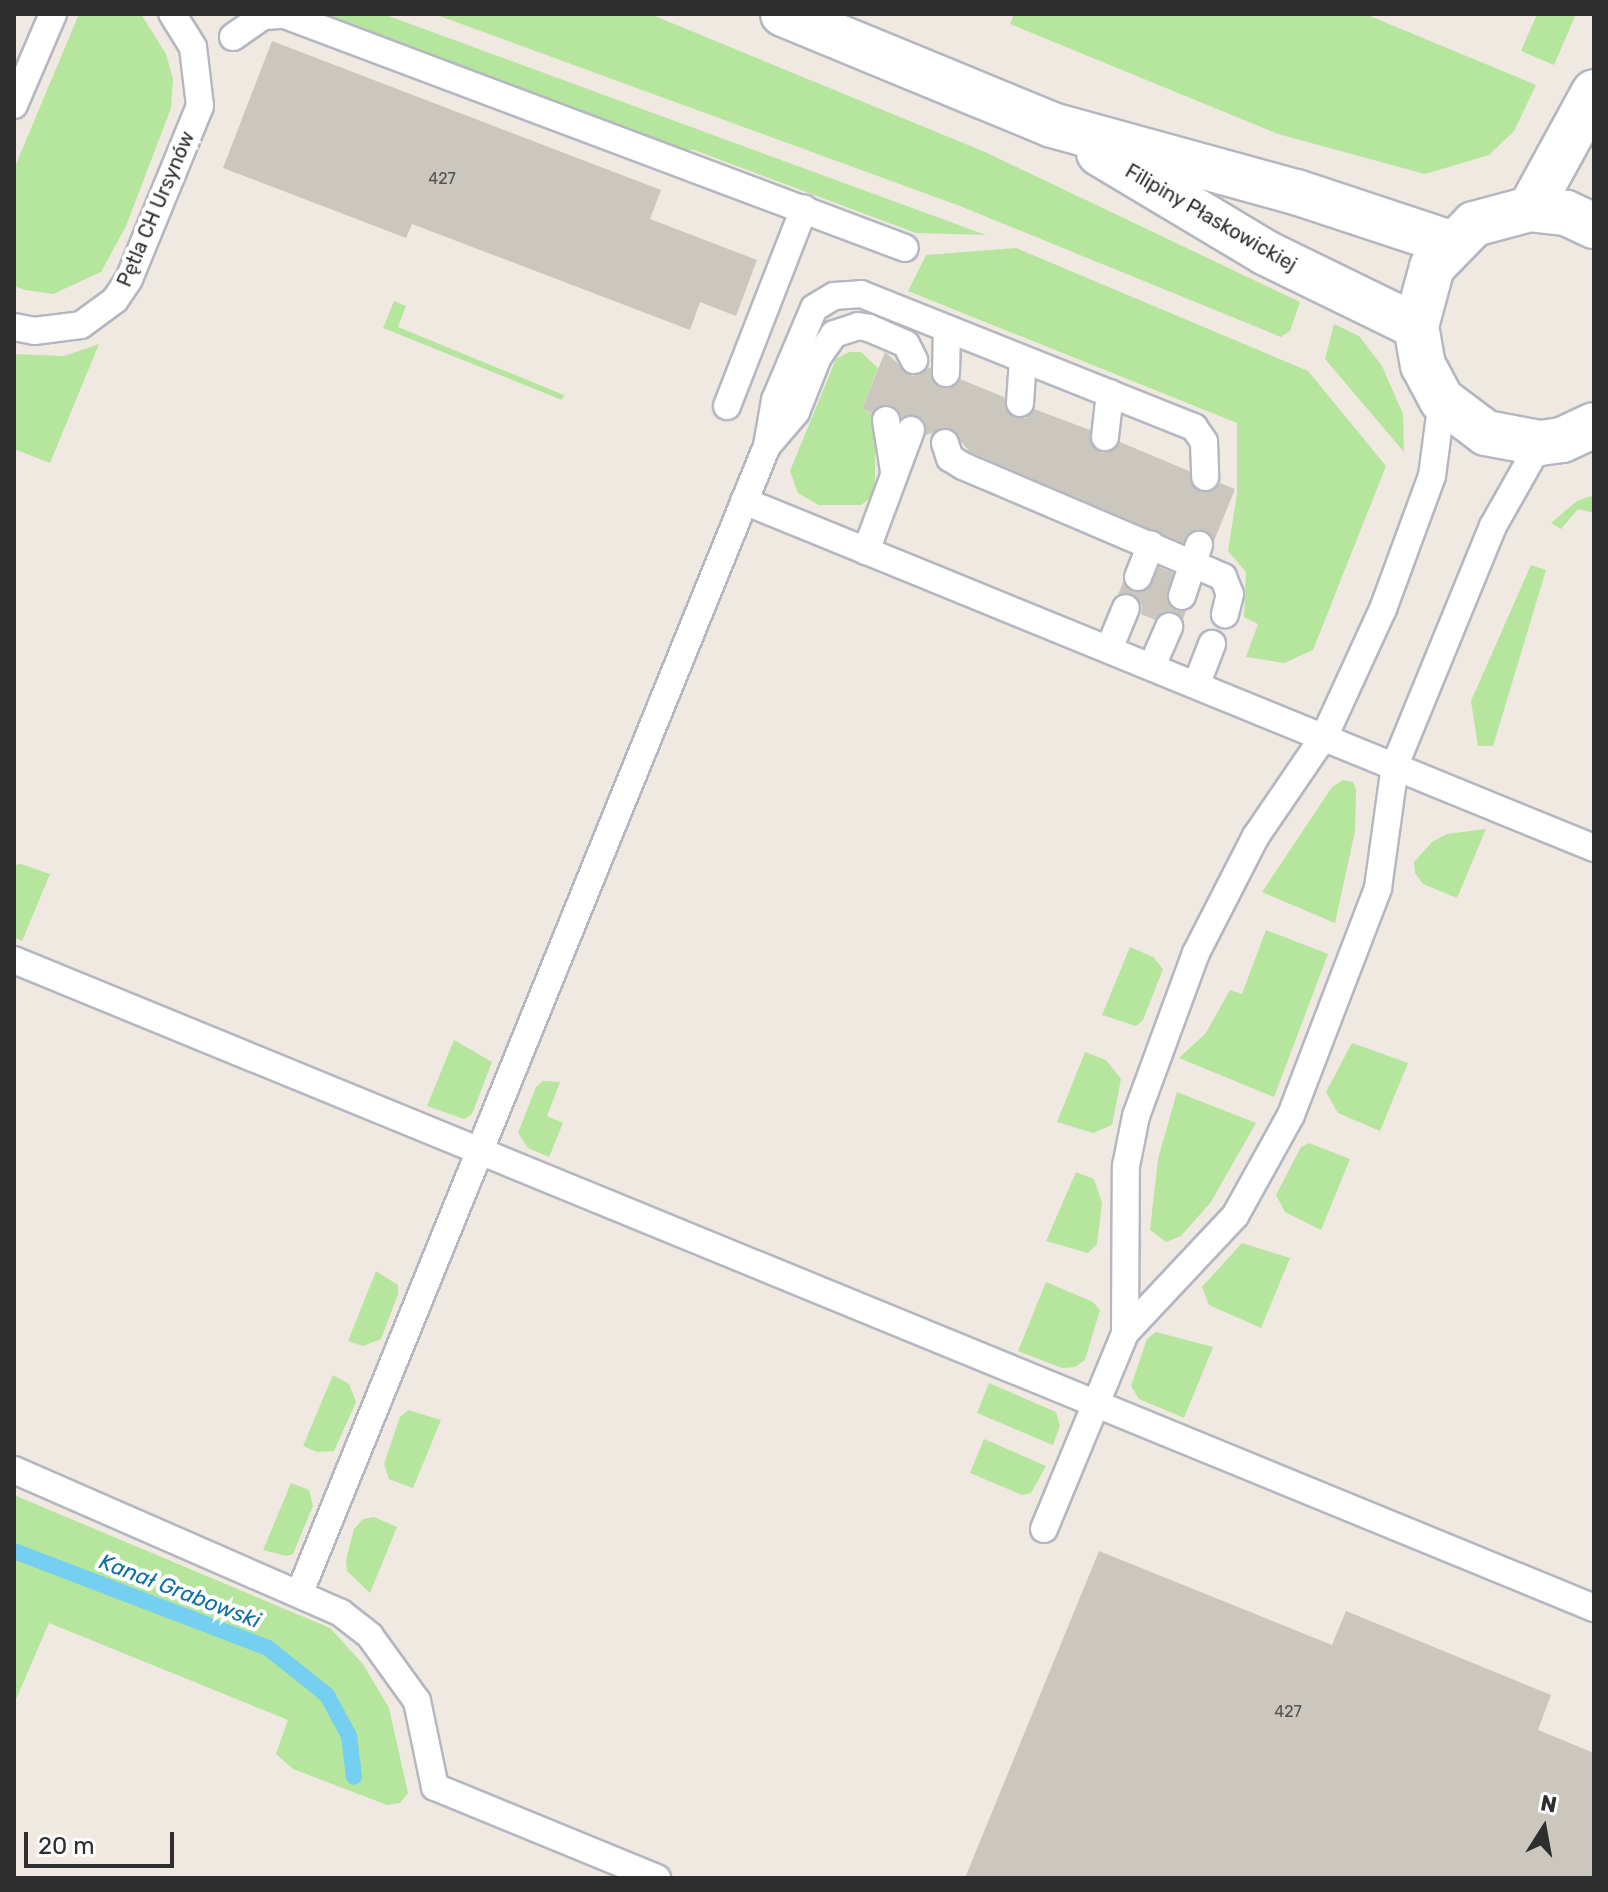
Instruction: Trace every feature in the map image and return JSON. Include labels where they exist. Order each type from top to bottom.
[{"type":"main road","name":"Filipiny Płaskowickiej","points":[[783,14],[1052,125],[1296,192],[1450,243]]},
{"type":"main road","points":[[1530,209],[1594,92]]},
{"type":"main road","name":"Filipiny Płaskowickiej","points":[[1052,125],[1266,253],[1416,326]]},
{"type":"main road","points":[[1594,226],[1566,213],[1530,209],[1474,224],[1450,243],[1420,294],[1416,326],[1423,365],[1442,400],[1486,433],[1540,443],[1594,425]]},
{"type":"lane","points":[[14,105],[53,14]]},
{"type":"lane","name":"Pętla CH Ursynów","points":[[14,327],[49,330],[81,325],[115,300],[129,279],[200,106],[193,47],[172,14]]},
{"type":"lane","points":[[233,37],[263,16],[285,15],[905,248]]},
{"type":"lane","points":[[727,406],[804,209]]},
{"type":"lane","points":[[300,1592],[767,446],[775,400],[803,327],[821,303],[834,296],[861,294],[1194,427],[1207,452],[1205,477]]},
{"type":"lane","points":[[767,446],[796,412],[818,357],[834,334],[858,326],[899,349]]},
{"type":"lane","points":[[946,373],[947,329]]},
{"type":"lane","points":[[1020,403],[1023,359]]},
{"type":"lane","points":[[1105,437],[1110,393]]},
{"type":"lane","points":[[1125,1333],[1126,1166],[1136,1116],[1217,911],[1256,836],[1325,735],[1383,609],[1425,500],[1440,441],[1442,400]]},
{"type":"lane","points":[[886,420],[894,473]]},
{"type":"lane","points":[[866,551],[911,430]]},
{"type":"lane","points":[[945,443],[953,461],[1017,480],[1096,513],[1151,545],[1197,554],[1227,582],[1230,594],[1225,614]]},
{"type":"lane","points":[[1044,1529],[1125,1333],[1235,1216],[1291,1115],[1378,888],[1395,765],[1487,539],[1540,443]]},
{"type":"lane","points":[[744,501],[1325,735],[1594,848]]},
{"type":"lane","points":[[1138,577],[1151,545]]},
{"type":"lane","points":[[1182,596],[1197,554]]},
{"type":"lane","points":[[1109,649],[1126,608]]},
{"type":"lane","points":[[1152,666],[1169,627]]},
{"type":"lane","points":[[1197,683],[1212,644]]},
{"type":"lane","points":[[14,960],[1594,1608]]},
{"type":"lane","points":[[14,1470],[300,1592],[341,1613],[400,1672],[417,1701],[435,1787],[657,1878]]},
{"type":"green space","points":[[79,14],[141,14],[166,54],[173,79],[171,108],[126,226],[101,272],[53,294],[25,290],[14,286],[14,169]]},
{"type":"green space","points":[[320,14],[383,14],[986,235],[916,233],[694,150],[673,150]]},
{"type":"green space","points":[[434,14],[650,14],[985,152],[1300,302],[1290,331],[1281,337],[960,206]]},
{"type":"green space","points":[[1014,14],[1365,14],[1536,85],[1514,131],[1489,155],[1425,174],[1278,134],[1010,24]]},
{"type":"green space","points":[[1537,14],[1576,14],[1554,65],[1521,51]]},
{"type":"green space","points":[[1016,248],[1308,371],[1386,466],[1313,650],[1284,663],[1246,657],[1258,624],[1244,617],[1246,572],[1228,551],[1237,494],[1237,423],[908,291],[926,255]]},
{"type":"green space","points":[[394,301],[406,306],[398,327],[564,395],[562,400],[383,328]]},
{"type":"green space","points":[[1334,324],[1359,336],[1382,366],[1403,414],[1404,452],[1325,359]]},
{"type":"green space","points":[[99,344],[50,463],[14,449],[14,354],[64,356]]},
{"type":"green space","points":[[849,352],[861,352],[878,368],[862,409],[875,415],[875,494],[861,505],[819,505],[798,493],[790,471],[836,359]]},
{"type":"green space","points":[[1594,495],[1594,513],[1578,509],[1561,529],[1551,523],[1577,501]]},
{"type":"green space","points":[[1531,565],[1546,570],[1493,746],[1478,746],[1471,701]]},
{"type":"green space","points":[[1343,780],[1353,782],[1356,789],[1355,831],[1335,923],[1262,892],[1332,787]]},
{"type":"green space","points":[[1486,829],[1457,898],[1423,884],[1415,873],[1414,862],[1432,842],[1447,834]]},
{"type":"green space","points":[[21,864],[50,874],[22,941],[14,937],[14,865]]},
{"type":"green space","points":[[1266,930],[1328,954],[1274,1097],[1179,1058],[1206,1033],[1230,990],[1242,994]]},
{"type":"green space","points":[[1130,947],[1153,957],[1163,969],[1143,1020],[1136,1026],[1102,1015]]},
{"type":"green space","points":[[454,1040],[492,1062],[472,1114],[464,1119],[427,1106]]},
{"type":"green space","points":[[1352,1043],[1408,1063],[1380,1131],[1338,1113],[1326,1092]]},
{"type":"green space","points":[[1085,1052],[1106,1060],[1121,1079],[1112,1125],[1093,1133],[1057,1122]]},
{"type":"green space","points":[[543,1081],[560,1082],[547,1116],[563,1123],[549,1157],[528,1148],[518,1133],[536,1087]]},
{"type":"green space","points":[[1177,1092],[1256,1123],[1211,1202],[1181,1236],[1166,1242],[1150,1230],[1158,1159]]},
{"type":"green space","points":[[1309,1143],[1350,1159],[1321,1230],[1285,1212],[1276,1195],[1301,1147]]},
{"type":"green space","points":[[1076,1172],[1094,1179],[1102,1203],[1097,1244],[1088,1253],[1046,1241]]},
{"type":"green space","points":[[1242,1243],[1290,1258],[1261,1328],[1209,1305],[1202,1287]]},
{"type":"green space","points":[[376,1271],[398,1285],[398,1294],[381,1339],[363,1346],[348,1341]]},
{"type":"green space","points":[[1046,1282],[1093,1302],[1100,1310],[1085,1360],[1075,1367],[1062,1368],[1018,1351]]},
{"type":"green space","points":[[1156,1332],[1213,1347],[1184,1418],[1139,1399],[1131,1386],[1147,1339]]},
{"type":"green space","points":[[333,1375],[349,1384],[356,1402],[334,1451],[317,1452],[303,1446]]},
{"type":"green space","points":[[989,1383],[1056,1412],[1060,1426],[1053,1445],[977,1413]]},
{"type":"green space","points":[[408,1410],[441,1420],[413,1488],[389,1479],[384,1464],[400,1417]]},
{"type":"green space","points":[[984,1439],[1046,1466],[1031,1493],[1022,1495],[970,1473]]},
{"type":"green space","points":[[291,1483],[309,1490],[313,1506],[293,1554],[286,1556],[263,1550]]},
{"type":"green space","points":[[14,1495],[330,1628],[363,1664],[389,1708],[408,1793],[400,1803],[387,1805],[293,1769],[276,1754],[288,1720],[49,1623],[14,1704]]},
{"type":"green space","points":[[374,1517],[397,1527],[370,1593],[347,1571],[346,1560],[354,1529],[363,1519]]},
{"type":"building","points":[[272,41],[661,190],[650,219],[757,260],[736,316],[700,302],[690,330],[412,224],[406,238],[223,168]]},
{"type":"building","points":[[885,352],[912,376],[930,367],[938,387],[953,387],[960,379],[1004,397],[1012,417],[1026,418],[1034,409],[1090,430],[1091,444],[1102,453],[1120,442],[1189,471],[1198,491],[1213,491],[1220,483],[1235,489],[1214,541],[1197,529],[1183,543],[970,452],[949,428],[926,435],[923,419],[902,417],[891,405],[872,413],[862,409]]},
{"type":"building","points":[[1159,567],[1173,573],[1167,600],[1176,611],[1186,611],[1183,619],[1168,611],[1155,620],[1141,614],[1142,605],[1133,594],[1118,595],[1123,582],[1133,592],[1147,590]]},
{"type":"building","points":[[1099,1551],[1332,1645],[1346,1611],[1551,1695],[1538,1730],[1594,1753],[1594,1878],[965,1878]]},
{"type":"waterway","name":"Kanał Grabowski","points":[[14,1551],[268,1648],[327,1695],[349,1736],[354,1777]]}]
